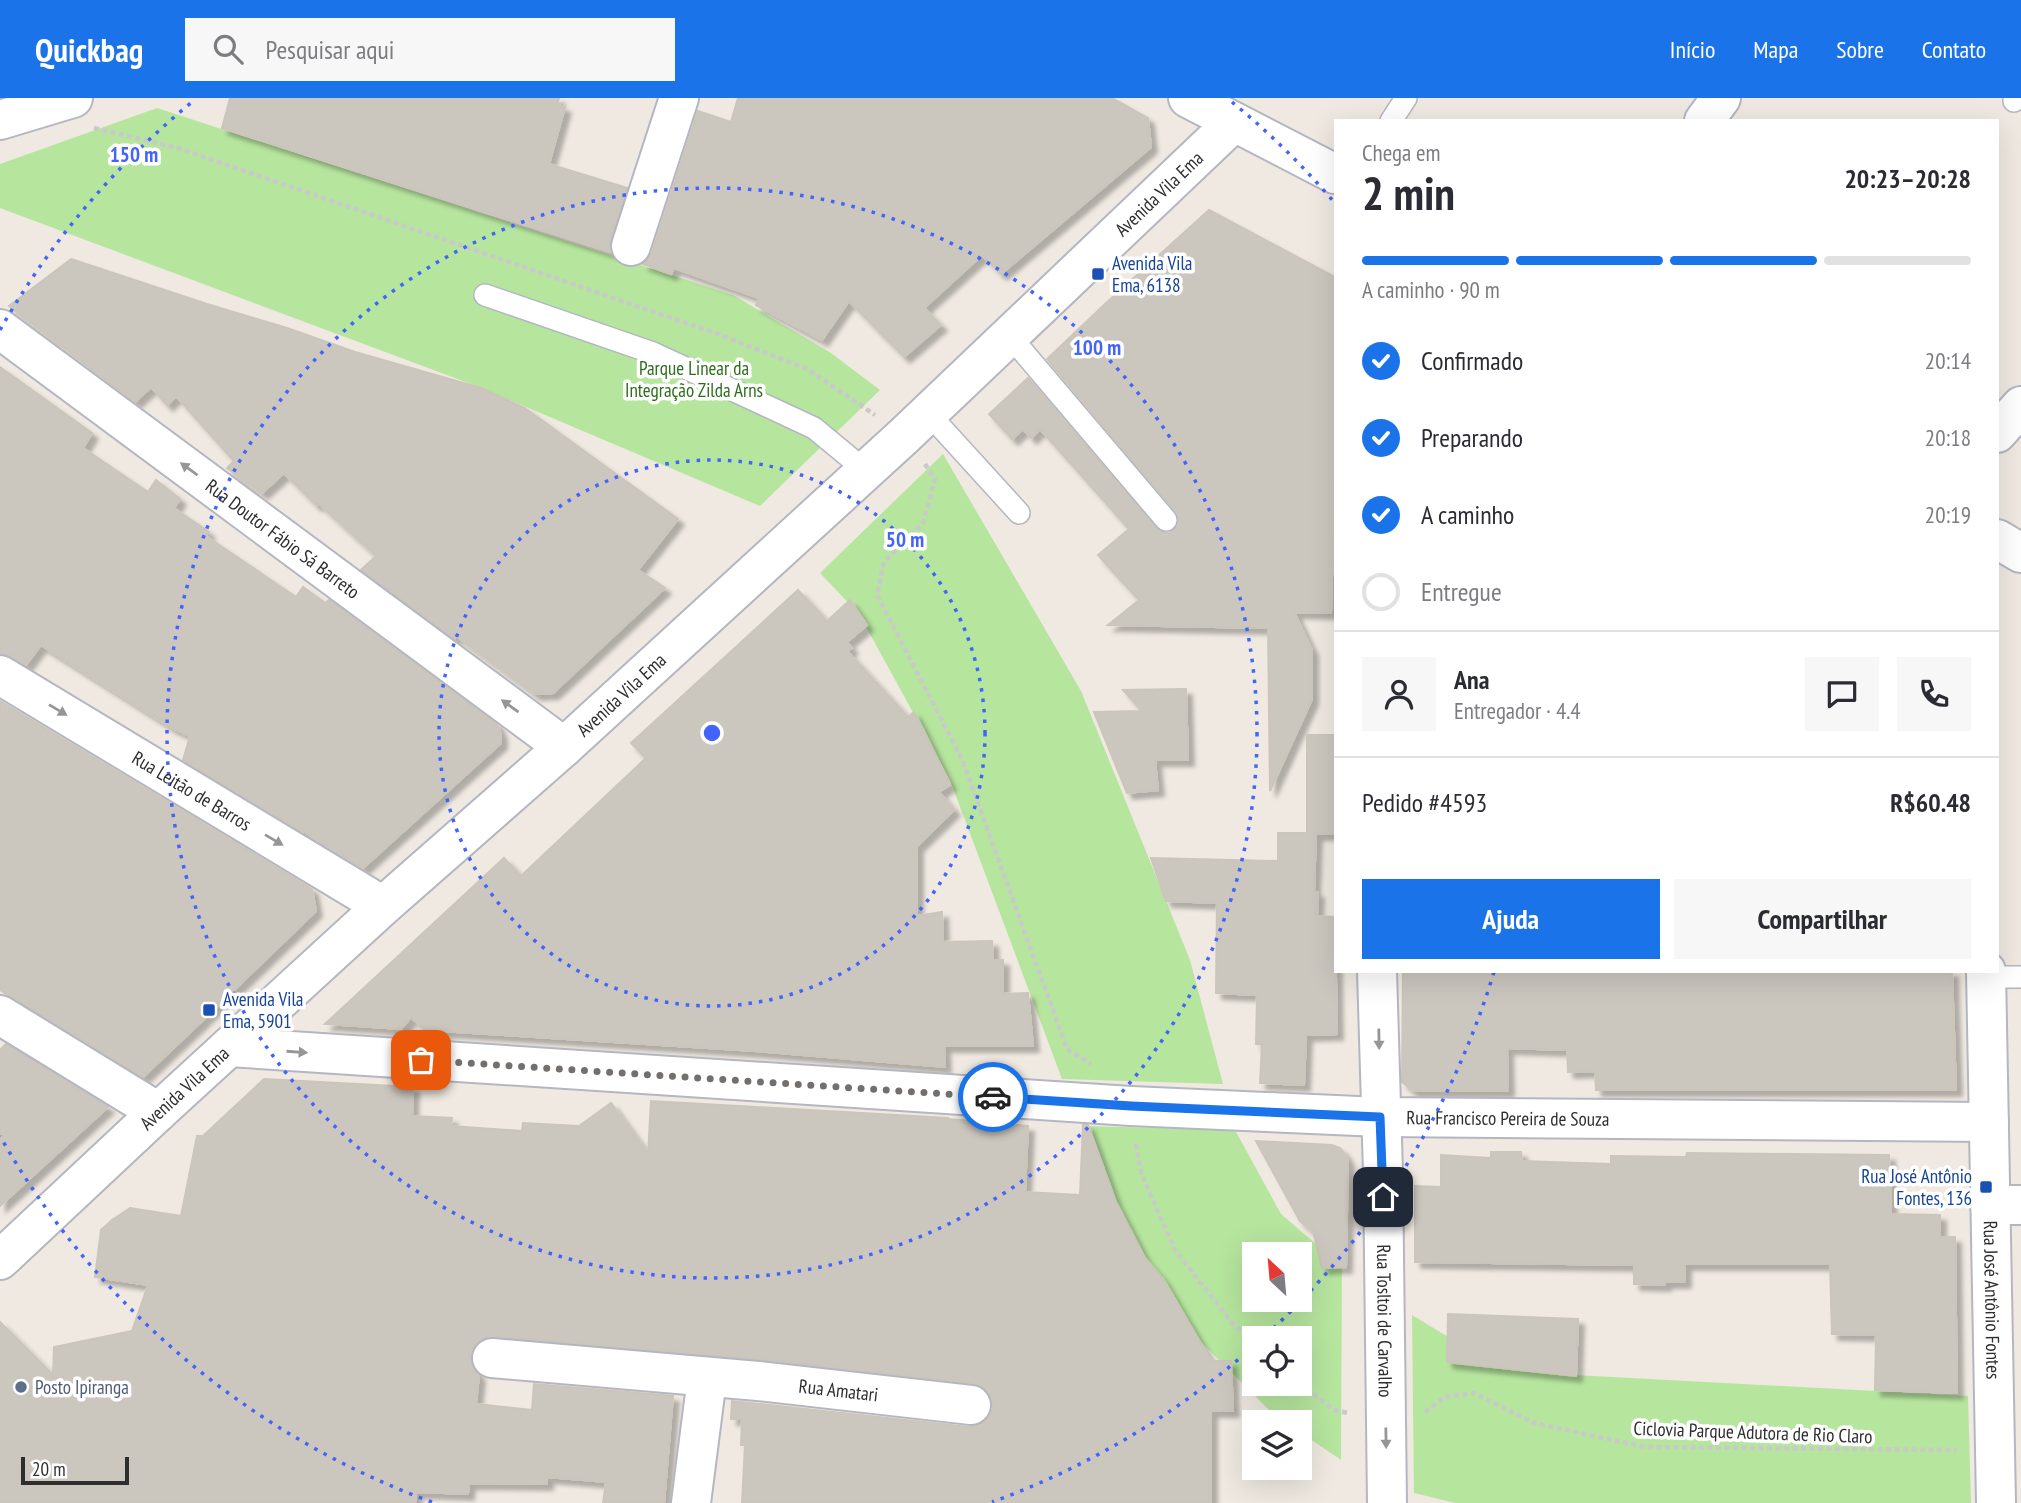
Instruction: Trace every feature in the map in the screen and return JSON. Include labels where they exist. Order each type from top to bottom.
[{"type":"street","points":[[0,120],[73,98]]},
{"type":"street","points":[[631,246],[679,98]]},
{"type":"street","points":[[1188,98],[1334,173]]},
{"type":"street","points":[[1705,119],[1721,98]]},
{"type":"street","name":"Avenida Vila Ema","points":[[0,1260],[383,906],[565,747],[866,471],[1234,122]]},
{"type":"street","name":"Rua Doutor Fábio Sá Barreto","points":[[0,329],[565,747]]},
{"type":"street","points":[[1999,431],[2021,406]]},
{"type":"street","points":[[1999,540],[2021,553]]},
{"type":"street","name":"Rua Leitão de Barros","points":[[0,675],[383,906]]},
{"type":"street","name":"Rua Tosltoi de Carvalho","points":[[1377,973],[1383,1173],[1387,1503]]},
{"type":"street","name":"Rua José Antônio Fontes","points":[[1996,1503],[2006,1205],[1989,1122],[1998,975]]},
{"type":"street","points":[[0,1015],[158,1112]]},
{"type":"street","name":"Rua Francisco Pereira de Souza","points":[[229,1047],[1131,1106],[1380,1117],[1989,1122]]},
{"type":"street","name":"Rua Amatari","points":[[492,1358],[758,1381],[971,1405]]},
{"type":"street","points":[[691,1503],[707,1378]]},
{"type":"lane","points":[[1392,119],[1406,98]]},
{"type":"lane","points":[[485,295],[653,353],[814,428],[866,471]]},
{"type":"lane","points":[[1009,335],[1166,520]]},
{"type":"lane","points":[[928,413],[1019,513]]},
{"type":"path","name":"Ciclovia Parque Adutora de Rio Claro","points":[[1312,1393],[1334,1410],[1386,1422],[1422,1413],[1446,1396],[1474,1393],[1534,1423],[1644,1447],[1996,1450]]},
{"type":"green space","name":"Parque Linear da Integração Zilda Arns","points":[[157,108],[733,295],[831,353],[880,390],[760,506],[479,387],[0,208],[0,164]]},
{"type":"green space","points":[[943,454],[1081,691],[1190,960],[1223,1084],[1062,1079],[950,780],[859,614],[820,573]]},
{"type":"green space","points":[[1084,1126],[1235,1130],[1281,1214],[1316,1244],[1342,1250],[1341,1460],[1312,1440],[1312,1410],[1269,1410],[1255,1396],[1312,1396],[1312,1326],[1242,1326],[1242,1383],[1183,1324],[1126,1232]]},
{"type":"green space","points":[[1412,1315],[1473,1352],[1556,1374],[1968,1396],[1971,1503],[1455,1503],[1414,1493]]},
{"type":"building","points":[[230,98],[559,98],[557,105],[565,107],[549,164],[627,188],[610,239],[610,252],[222,128]]},
{"type":"building","points":[[738,98],[1112,98],[1148,118],[1151,147],[1001,274],[982,255],[924,308],[941,325],[904,357],[849,301],[822,340],[756,305],[759,298],[674,268],[671,274],[643,264],[652,253],[698,111],[731,122]]},
{"type":"building","points":[[1209,210],[1334,276],[1331,613],[1294,612],[1312,650],[1312,699],[1270,791],[1268,628],[1108,625],[1139,600],[1098,555],[1129,529],[1040,429],[1031,438],[1023,429],[1012,439],[989,414],[1028,378],[1156,528],[1168,533],[1175,529],[1179,518],[1176,512],[1047,359]]},
{"type":"building","points":[[71,259],[355,352],[481,388],[525,408],[678,519],[638,570],[665,588],[553,693],[535,694],[361,570],[376,556],[318,503],[316,505],[284,473],[262,493],[227,468],[234,461],[176,396],[167,405],[151,387],[135,402],[9,306]]},
{"type":"building","points":[[0,367],[92,433],[83,448],[148,492],[156,480],[180,499],[174,508],[209,532],[206,536],[296,597],[303,587],[325,603],[329,600],[497,724],[501,743],[363,868],[183,760],[190,736],[171,727],[41,645],[26,665],[0,653]]},
{"type":"building","points":[[798,590],[827,621],[850,600],[867,625],[847,642],[852,648],[847,651],[908,717],[914,712],[922,727],[950,785],[939,792],[954,810],[917,846],[917,916],[942,912],[943,942],[992,941],[993,960],[1003,960],[1003,994],[1028,993],[1033,1046],[944,1046],[945,1067],[755,1051],[425,1030],[411,1017],[401,1029],[325,1024],[504,858],[521,876],[646,758],[631,743]]},
{"type":"building","points":[[1186,689],[1188,760],[1155,760],[1158,790],[1127,793],[1094,712],[1142,711],[1123,690]]},
{"type":"building","points":[[0,701],[312,889],[316,911],[206,1017],[197,1016],[204,1019],[143,1077],[0,990]]},
{"type":"building","points":[[1307,735],[1334,735],[1334,834],[1316,834],[1314,892],[1318,892],[1317,916],[1334,917],[1337,1034],[1306,1035],[1304,1085],[1260,1083],[1262,1044],[1256,1044],[1257,995],[1216,993],[1217,903],[1166,901],[1151,858],[1278,861],[1278,833],[1307,833]]},
{"type":"building","points":[[1403,973],[1952,973],[1956,1090],[1596,1090],[1595,1071],[1568,1072],[1567,1050],[1507,1048],[1508,1091],[1413,1091],[1402,1082]]},
{"type":"building","points":[[6,1044],[108,1107],[0,1206],[0,1050]]},
{"type":"building","points":[[264,1079],[413,1087],[412,1116],[452,1118],[451,1126],[522,1131],[523,1123],[579,1126],[611,1103],[648,1154],[651,1101],[948,1118],[1028,1126],[1025,1192],[1080,1195],[1083,1125],[1088,1125],[1116,1202],[1145,1258],[1164,1280],[1211,1361],[1231,1361],[1233,1411],[1211,1411],[1211,1503],[742,1503],[745,1445],[741,1445],[742,1419],[731,1419],[732,1401],[969,1427],[979,1425],[988,1418],[993,1408],[991,1397],[984,1388],[973,1383],[760,1359],[494,1336],[482,1339],[470,1355],[472,1367],[479,1375],[476,1404],[532,1410],[534,1384],[673,1396],[664,1503],[603,1503],[606,1482],[547,1477],[547,1484],[469,1483],[468,1494],[416,1492],[415,1503],[0,1503],[0,1322],[53,1375],[54,1347],[132,1331],[148,1285],[95,1277],[101,1230],[130,1208],[181,1216],[197,1136],[203,1136]]},
{"type":"building","points":[[1256,1141],[1332,1145],[1345,1154],[1348,1161],[1346,1267],[1322,1268],[1313,1231],[1300,1221]]},
{"type":"building","points":[[1491,1152],[1521,1152],[1522,1161],[1611,1164],[1611,1156],[1686,1157],[1687,1153],[1889,1155],[1891,1214],[1940,1215],[1940,1237],[1955,1237],[1957,1393],[1875,1390],[1876,1335],[1832,1334],[1830,1264],[1685,1264],[1685,1282],[1665,1282],[1665,1285],[1634,1284],[1634,1265],[1415,1262],[1415,1186],[1441,1187],[1441,1155],[1491,1158]]},
{"type":"building","points":[[1448,1314],[1578,1319],[1576,1376],[1447,1362]]},
{"type":"way so far","points":[[421,1060],[993,1097]]},
{"type":"place","name":"Avenida Vila Ema, 6138","points":[[1098,274]]},
{"type":"place","name":"Avenida Vila Ema, 5901","points":[[209,1010]]},
{"type":"place","name":"Rua José Antônio Fontes, 136","points":[[1986,1187]]},
{"type":"place","name":"Posto Ipiranga","points":[[21,1387]]},
{"type":"route","points":[[993,1097],[1380,1117],[1383,1197]]}]
